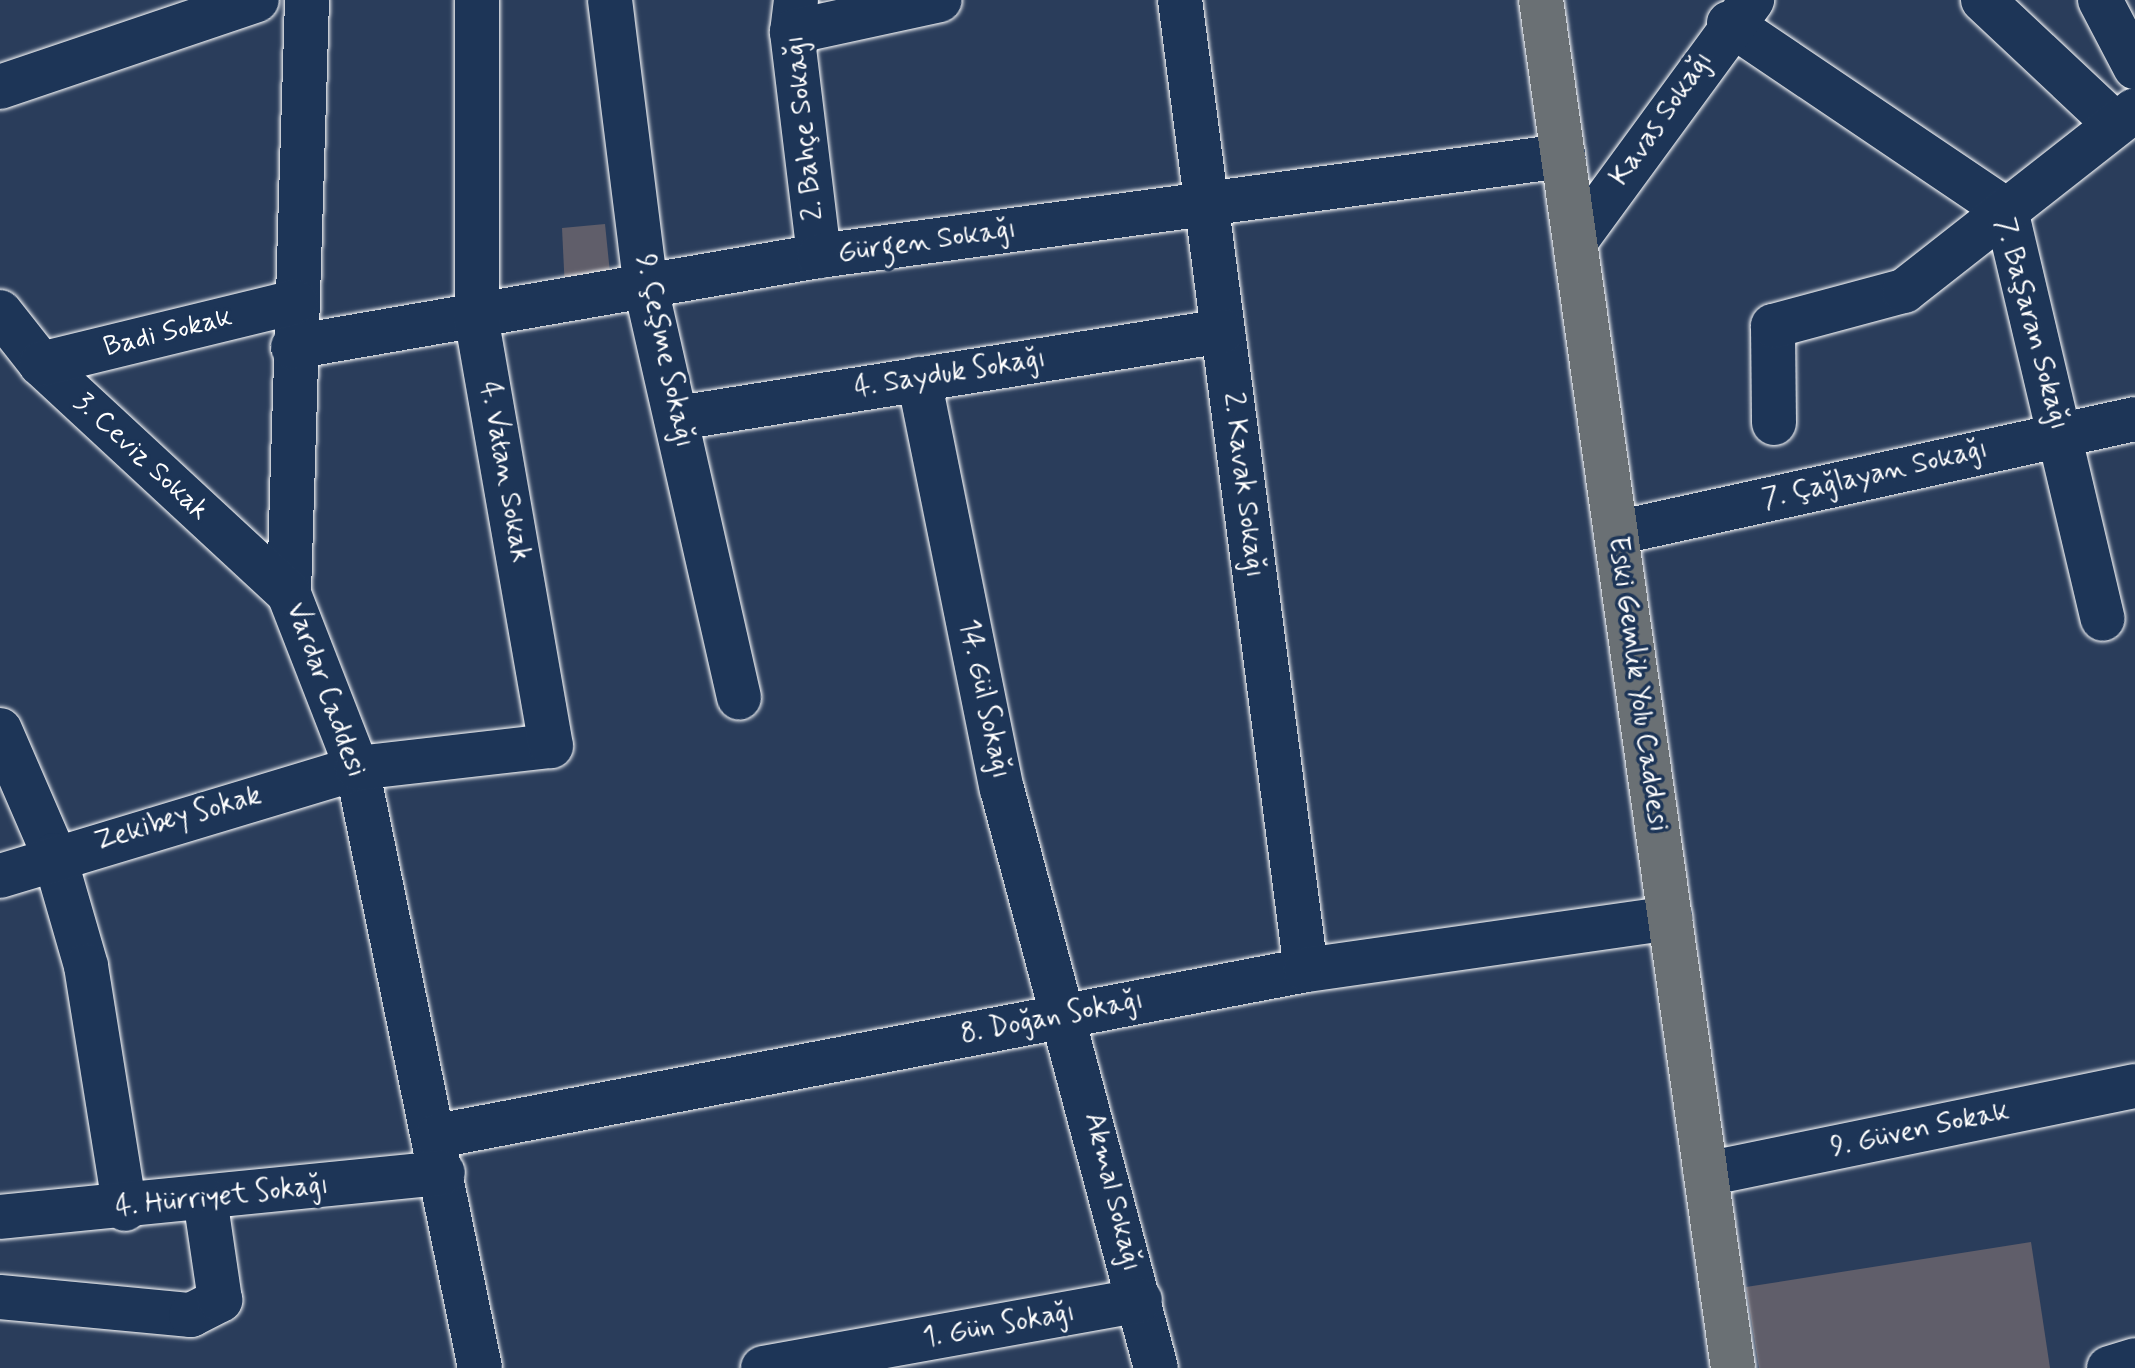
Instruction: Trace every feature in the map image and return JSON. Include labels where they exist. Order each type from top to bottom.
[{"type":"main road","name":"Eski Gemlik Yolu Caddesi","points":[[1541,0],[1733,1368]]},
{"type":"street","points":[[0,87],[257,0]]},
{"type":"street","name":"Vardar Caddesi","points":[[307,0],[293,347],[289,594],[357,768],[440,1154],[480,1368]]},
{"type":"street","name":"4. Vatan Sokak","points":[[357,768],[551,746],[477,320],[477,0]]},
{"type":"street","name":"9. Çeşme Sokağı","points":[[610,0],[646,288],[678,418],[739,698]]},
{"type":"street","points":[[794,16],[940,0]]},
{"type":"street","name":"2. Kavak Sokağı","points":[[1180,0],[1210,203],[1223,331],[1306,970]]},
{"type":"street","points":[[1774,423],[1773,326],[1904,291],[2125,117],[1983,0]]},
{"type":"street","points":[[2100,0],[2135,67]]},
{"type":"street","name":"7. Başaran Sokağı","points":[[1740,12],[2006,210],[2103,619]]},
{"type":"street","name":"Kavas Sokağı","points":[[1575,242],[1740,12]]},
{"type":"street","name":"2. Bahçe Sokağı","points":[[794,16],[819,256]]},
{"type":"street","name":"Gürgen Sokağı","points":[[293,347],[477,320],[819,256],[1563,156]]},
{"type":"street","name":"Badi Sokak","points":[[41,364],[296,302]]},
{"type":"street","name":"3. Ceviz Sokak","points":[[0,312],[41,364],[289,594]]},
{"type":"street","name":"4. Sayduk Sokağı","points":[[678,418],[1223,331]]},
{"type":"street","name":"14. Gül Sokağı","points":[[919,379],[1002,789],[1067,1015]]},
{"type":"street","name":"7. Çağlayan Sokağı","points":[[1616,533],[2135,419]]},
{"type":"street","points":[[0,730],[54,855],[86,966],[125,1209]]},
{"type":"street","name":"Zekibey Sokak","points":[[0,876],[54,855],[357,768]]},
{"type":"street","name":"8. Doğan Sokağı","points":[[440,1154],[1067,1015],[1306,970],[1670,918]]},
{"type":"street","name":"Akmal Sokağı","points":[[1067,1015],[1156,1368]]},
{"type":"street","name":"9. Güven Sokak","points":[[1706,1174],[2135,1086]]},
{"type":"street","name":"4. Hürriyet Sokağı","points":[[0,1217],[125,1209],[205,1199],[440,1154]]},
{"type":"street","points":[[0,1297],[191,1315],[220,1300],[205,1199]]},
{"type":"street","name":"1. Gün Sokağı","points":[[763,1368],[1140,1300]]},
{"type":"street","points":[[2109,1368],[2135,1360]]},
{"type":"building","points":[[605,224],[610,273],[565,290],[562,228]]},
{"type":"building","points":[[2031,1242],[2050,1368],[1759,1368],[1746,1287]]}]
